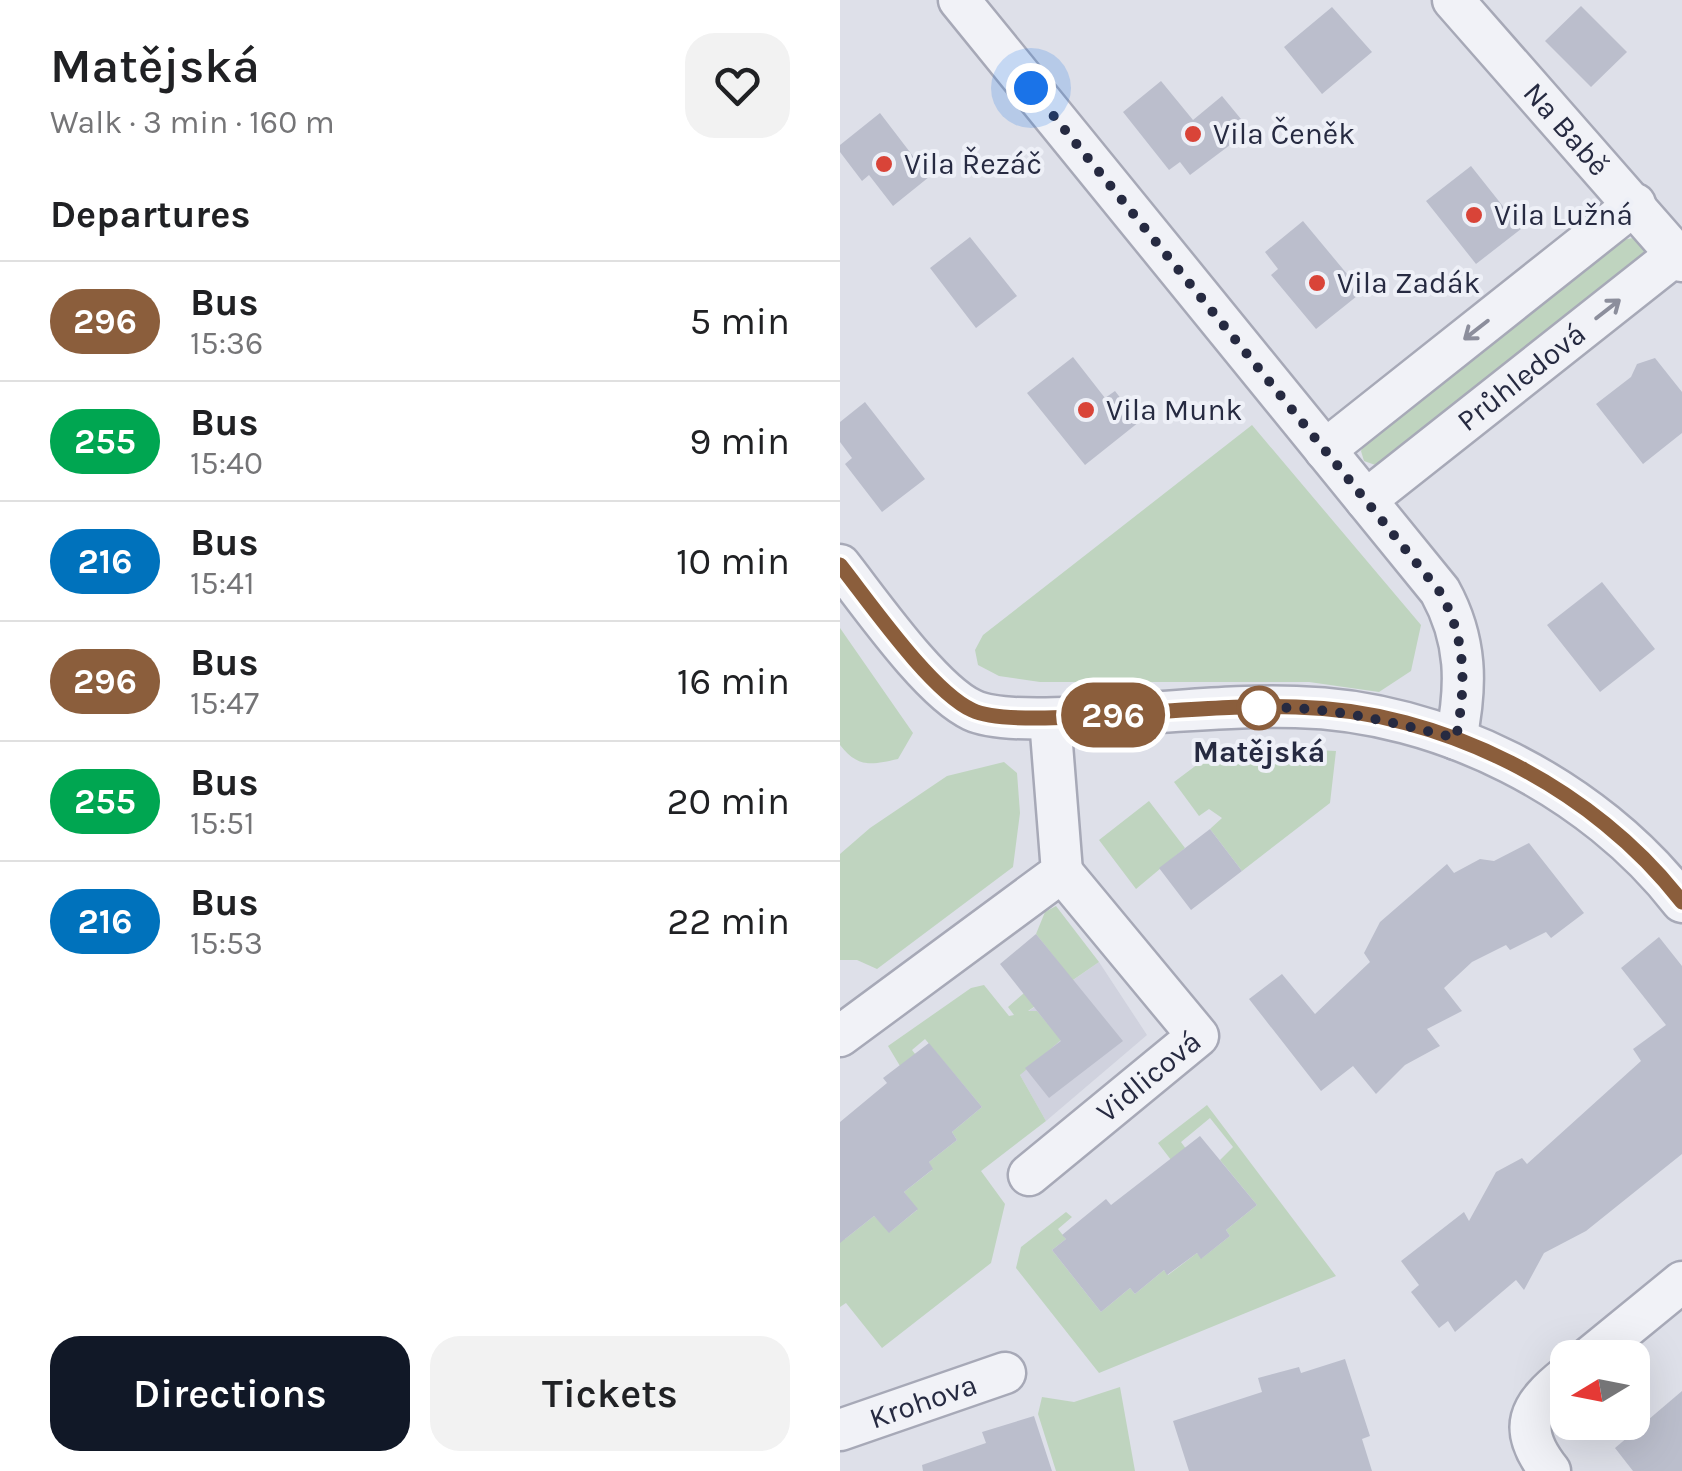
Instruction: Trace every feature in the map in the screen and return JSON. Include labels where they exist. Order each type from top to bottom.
[{"type":"street","points":[[959,0],[1451,610],[1465,677],[1456,738]]},
{"type":"street","name":"Na Babě","points":[[1452,0],[1680,258]]},
{"type":"street","points":[[1325,450],[1635,204]]},
{"type":"street","name":"Průhledová","points":[[1366,500],[1680,258]]},
{"type":"street","points":[[840,566],[918,664],[972,711],[1050,719],[1298,706],[1364,715],[1456,738],[1538,775],[1586,808],[1654,866],[1682,902]]},
{"type":"street","points":[[840,1036],[1062,872],[1050,719]]},
{"type":"street","name":"Vidlicová","points":[[1029,1174],[1198,1036],[1062,872]]},
{"type":"street","points":[[1611,1340],[1682,1282]]},
{"type":"street","name":"Krohova","points":[[840,1430],[1004,1373]]},
{"type":"street","points":[[1550,1389],[1536,1400],[1530,1425],[1534,1451],[1550,1471]]},
{"type":"shaded area","points":[[1099,962],[1147,1035],[1046,1121],[1020,1075],[1025,1068],[1026,1013]]},
{"type":"green space","points":[[1622,240],[1641,241],[1646,256],[1381,467],[1364,461],[1361,451],[1368,438]]},
{"type":"green space","points":[[1252,425],[1421,625],[1411,671],[1379,692],[1309,682],[1040,682],[999,676],[978,665],[975,650],[983,635]]},
{"type":"green space","points":[[840,628],[913,733],[898,759],[866,763],[853,758],[840,745]]},
{"type":"green space","points":[[1222,746],[1336,751],[1330,803],[1242,871],[1210,829],[1222,818],[1209,809],[1199,816],[1174,782]]},
{"type":"green space","points":[[1004,762],[1017,773],[1020,813],[1013,867],[877,969],[857,960],[840,960],[840,854],[870,828],[947,776]]},
{"type":"green space","points":[[1149,801],[1185,848],[1136,889],[1099,840]]},
{"type":"green space","points":[[1056,906],[1099,962],[1028,1011],[1037,1011],[1047,1023],[1055,1017],[1068,1034],[1020,1075],[1046,1121],[981,1171],[1005,1204],[991,1263],[882,1348],[846,1303],[840,1307],[840,1234],[845,1239],[874,1216],[890,1232],[917,1210],[904,1192],[932,1170],[929,1162],[957,1140],[952,1132],[982,1107],[925,1039],[912,1050],[919,1059],[903,1071],[888,1046],[971,988],[984,985],[1009,1016],[1014,1015],[1008,1007],[1059,963],[1036,934],[1045,912]]},
{"type":"green space","points":[[1207,1105],[1336,1276],[1099,1373],[1016,1268],[1021,1247],[1066,1212],[1072,1217],[1058,1229],[1066,1239],[1052,1250],[1101,1312],[1130,1288],[1135,1294],[1164,1270],[1168,1275],[1197,1253],[1202,1258],[1230,1236],[1226,1230],[1257,1205],[1220,1160],[1233,1147],[1210,1118],[1181,1142],[1192,1157],[1178,1169],[1158,1143]]},
{"type":"green space","points":[[1120,1387],[1135,1471],[1056,1471],[1038,1414],[1042,1397],[1074,1402]]},
{"type":"building","points":[[1581,6],[1627,52],[1591,87],[1545,41]]},
{"type":"building","points":[[1332,7],[1372,52],[1322,94],[1284,47]]},
{"type":"building","name":"Vila Čeněk","points":[[1161,81],[1193,120],[1222,96],[1250,130],[1190,175],[1180,162],[1169,170],[1123,112]]},
{"type":"building","name":"Vila Řezáč","points":[[880,113],[929,177],[893,206],[869,175],[862,181],[840,152],[840,145]]},
{"type":"building","name":"Vila Lužná","points":[[1471,166],[1521,229],[1476,264],[1426,201]]},
{"type":"building","name":"Vila Zadák","points":[[1303,221],[1362,292],[1316,329],[1271,275],[1278,269],[1265,252]]},
{"type":"building","points":[[970,237],[1017,296],[976,328],[930,268]]},
{"type":"building","name":"Vila Munk","points":[[1073,357],[1105,398],[1115,391],[1139,422],[1085,465],[1027,393]]},
{"type":"building","points":[[1655,358],[1682,392],[1682,433],[1643,464],[1596,404],[1631,377],[1637,364]]},
{"type":"building","points":[[865,402],[925,479],[882,512],[845,464],[852,458],[840,442],[840,422]]},
{"type":"building","points":[[1602,582],[1655,649],[1600,692],[1547,625]]},
{"type":"building","points":[[1210,829],[1242,871],[1191,910],[1159,868]]},
{"type":"building","points":[[1529,843],[1584,913],[1551,938],[1546,932],[1510,950],[1506,945],[1472,962],[1444,988],[1462,1011],[1427,1029],[1440,1046],[1405,1065],[1376,1094],[1353,1066],[1321,1091],[1249,999],[1282,974],[1315,1014],[1370,962],[1364,953],[1380,922],[1447,864],[1454,873],[1480,859],[1494,861]]},
{"type":"building","points":[[1036,934],[1123,1041],[1049,1098],[1025,1068],[1061,1041],[1000,964]]},
{"type":"building","points":[[1659,937],[1682,966],[1682,1154],[1586,1231],[1544,1253],[1524,1290],[1516,1280],[1455,1332],[1448,1321],[1439,1328],[1411,1292],[1419,1285],[1401,1261],[1464,1212],[1469,1221],[1496,1172],[1522,1158],[1527,1164],[1641,1061],[1633,1049],[1666,1025],[1621,968]]},
{"type":"building","points":[[929,1043],[982,1107],[952,1132],[957,1140],[929,1162],[933,1169],[904,1192],[918,1209],[889,1233],[874,1216],[840,1243],[840,1122],[887,1083],[883,1078]]},
{"type":"building","points":[[1200,1136],[1257,1205],[1226,1230],[1230,1236],[1201,1259],[1197,1253],[1167,1275],[1164,1270],[1135,1294],[1130,1288],[1101,1312],[1052,1250],[1066,1239],[1062,1235],[1106,1199],[1111,1205]]},
{"type":"building","points":[[1345,1359],[1370,1436],[1362,1439],[1372,1471],[1189,1471],[1173,1421],[1262,1392],[1258,1378],[1299,1367],[1301,1373]]},
{"type":"building","points":[[1682,1391],[1682,1471],[1633,1471],[1615,1448],[1624,1440],[1650,1440],[1650,1418]]},
{"type":"building","points":[[1034,1416],[1052,1471],[923,1471],[922,1465],[986,1443],[982,1432]]},
{"type":"bus line","name":"296","points":[[840,565],[918,664],[972,711],[1050,719],[1298,706],[1364,715],[1456,738],[1538,775],[1586,808],[1654,866],[1682,902]]},
{"type":"place","name":"Vila Čeněk","points":[[1193,134]]},
{"type":"place","name":"Vila Řezáč","points":[[884,164]]},
{"type":"place","name":"Vila Lužná","points":[[1474,215]]},
{"type":"place","name":"Vila Zadák","points":[[1317,283]]},
{"type":"place","name":"Vila Munk","points":[[1086,410]]},
{"type":"place","name":"Matějská","points":[[1259,708]]},
{"type":"route","points":[[1031,88],[1451,610],[1465,677],[1456,738],[1364,715],[1298,706],[1259,708]]}]
